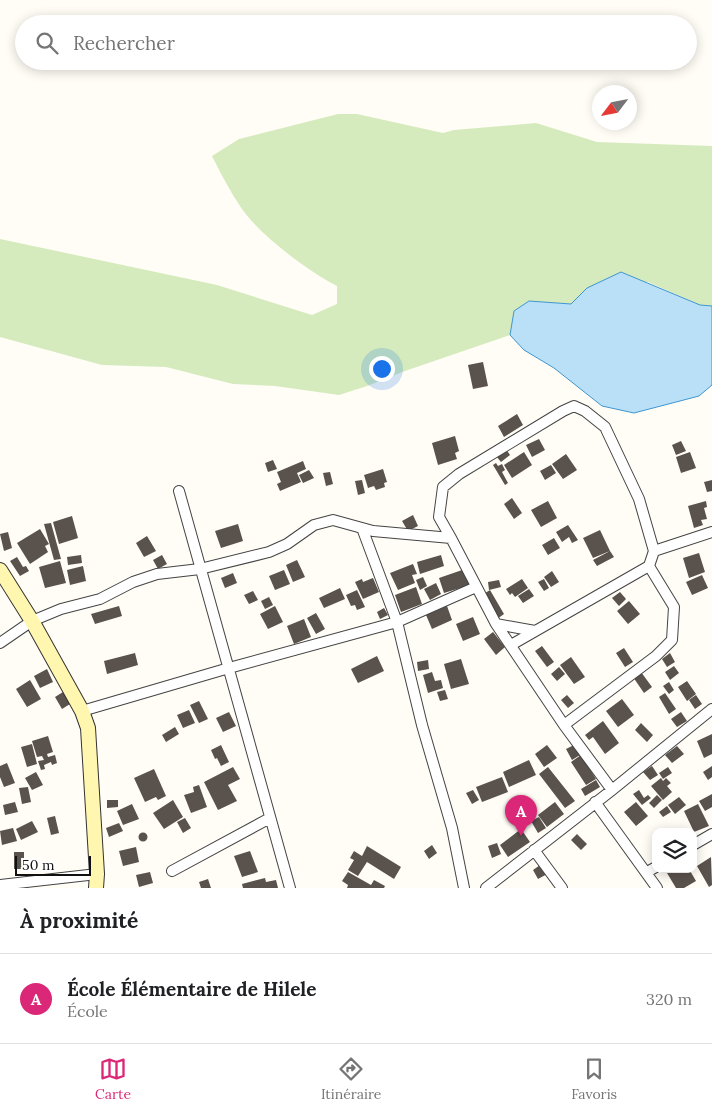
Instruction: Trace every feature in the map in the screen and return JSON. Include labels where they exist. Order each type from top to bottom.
[{"type":"street","points":[[511,645],[649,566],[654,552],[639,499],[605,427],[585,411],[574,406],[459,474],[443,487],[439,517],[496,624],[564,725],[612,790]]},
{"type":"street","points":[[179,491],[290,888]]},
{"type":"street","points":[[0,642],[32,621],[62,609],[100,599],[133,582],[157,574],[200,568],[270,552],[288,544],[314,526],[333,520],[373,531],[450,538]]},
{"type":"street","points":[[362,528],[397,622],[422,725],[452,828],[464,888]]},
{"type":"street","points":[[654,552],[712,532]]},
{"type":"street","points":[[564,725],[656,656],[672,640],[674,607],[649,566]]},
{"type":"street","points":[[0,570],[32,621],[82,711],[88,728],[96,881],[0,885]]},
{"type":"street","points":[[82,711],[397,622],[476,587]]},
{"type":"street","points":[[496,624],[535,632]]},
{"type":"street","points":[[486,888],[712,709]]},
{"type":"street","points":[[596,802],[651,870],[657,888]]},
{"type":"street","points":[[172,871],[270,818]]},
{"type":"street","points":[[697,843],[712,834]]},
{"type":"street","points":[[534,850],[562,888]]},
{"type":"green space","points":[[338,114],[357,114],[443,133],[454,130],[536,123],[597,142],[712,146],[712,306],[700,305],[648,282],[587,288],[571,304],[529,301],[514,311],[510,335],[339,395],[275,386],[233,384],[166,367],[102,365],[0,337],[0,239],[217,285],[312,315],[337,304],[337,286],[313,272],[286,252],[250,219],[234,196],[212,156],[239,139]]},
{"type":"water","points":[[621,272],[700,305],[712,306],[712,385],[699,396],[634,413],[602,406],[554,368],[524,350],[510,335],[514,311],[529,301],[571,304],[587,288]]},
{"type":"building","points":[[483,362],[488,386],[473,389],[468,365]]},
{"type":"building","points":[[517,414],[523,425],[504,437],[498,426]]},
{"type":"building","points":[[455,436],[459,451],[455,453],[457,459],[438,465],[432,443]]},
{"type":"building","points":[[539,439],[545,450],[532,457],[526,445]]},
{"type":"building","points":[[681,441],[686,451],[676,455],[672,445]]},
{"type":"building","points":[[506,449],[510,455],[501,462],[496,456]]},
{"type":"building","points":[[524,452],[532,465],[512,478],[504,465]]},
{"type":"building","points":[[690,452],[696,468],[681,473],[676,457]]},
{"type":"building","points":[[566,454],[577,470],[563,479],[552,464]]},
{"type":"building","points":[[273,460],[277,469],[268,472],[265,463]]},
{"type":"building","points":[[303,461],[306,469],[297,473],[301,482],[280,491],[277,484],[281,482],[277,472]]},
{"type":"building","points":[[496,463],[498,466],[502,464],[505,470],[502,472],[508,483],[505,485],[493,465]]},
{"type":"building","points":[[551,465],[556,473],[545,480],[540,471]]},
{"type":"building","points":[[383,469],[387,482],[384,483],[385,487],[376,490],[374,486],[368,488],[364,475]]},
{"type":"building","points":[[309,470],[314,478],[303,483],[299,475]]},
{"type":"building","points":[[330,472],[333,484],[326,486],[323,473]]},
{"type":"building","points":[[362,480],[365,493],[358,495],[355,481]]},
{"type":"building","points":[[712,480],[712,491],[707,492],[704,482]]},
{"type":"building","points":[[512,498],[522,513],[514,519],[504,504]]},
{"type":"building","points":[[548,501],[557,518],[541,527],[531,510]]},
{"type":"building","points":[[706,501],[707,507],[704,508],[707,519],[701,520],[703,525],[694,528],[688,506]]},
{"type":"building","points":[[413,515],[418,526],[408,531],[402,521]]},
{"type":"building","points":[[72,516],[78,538],[59,544],[53,522]]},
{"type":"building","points":[[51,523],[61,559],[54,560],[44,524]]},
{"type":"building","points":[[238,524],[243,541],[221,548],[215,531]]},
{"type":"building","points":[[568,525],[578,540],[572,543],[569,537],[562,542],[556,532]]},
{"type":"building","points":[[40,529],[49,544],[45,546],[48,552],[30,564],[17,543]]},
{"type":"building","points":[[600,530],[610,551],[593,558],[583,538]]},
{"type":"building","points":[[8,532],[12,548],[4,551],[0,534]]},
{"type":"building","points":[[147,536],[156,551],[144,557],[136,543]]},
{"type":"building","points":[[554,538],[560,548],[548,555],[542,545]]},
{"type":"building","points":[[610,551],[614,557],[597,566],[593,560]]},
{"type":"building","points":[[699,553],[705,572],[689,578],[683,558]]},
{"type":"building","points":[[81,555],[82,563],[68,565],[67,557]]},
{"type":"building","points":[[162,555],[167,564],[158,569],[153,560]]},
{"type":"building","points":[[441,555],[444,566],[420,574],[417,562]]},
{"type":"building","points":[[17,557],[23,567],[26,566],[29,571],[20,576],[10,561]]},
{"type":"building","points":[[297,560],[305,577],[293,582],[286,565]]},
{"type":"building","points":[[60,561],[66,583],[45,588],[39,567]]},
{"type":"building","points":[[413,564],[417,574],[412,575],[415,583],[398,590],[390,573]]},
{"type":"building","points":[[83,566],[86,581],[70,585],[67,570]]},
{"type":"building","points":[[465,569],[470,585],[444,593],[439,578]]},
{"type":"building","points":[[284,570],[290,584],[275,590],[269,576]]},
{"type":"building","points":[[552,571],[559,582],[551,587],[544,577]]},
{"type":"building","points":[[233,573],[237,583],[225,588],[221,578]]},
{"type":"building","points":[[702,575],[708,588],[692,595],[686,582]]},
{"type":"building","points":[[423,577],[427,586],[420,590],[416,580]]},
{"type":"building","points":[[373,578],[379,592],[363,599],[355,582],[362,579],[363,582]]},
{"type":"building","points":[[522,579],[528,588],[515,597],[512,593],[510,595],[506,589]]},
{"type":"building","points":[[544,579],[549,588],[544,591],[538,582]]},
{"type":"building","points":[[499,580],[501,587],[489,590],[488,582]]},
{"type":"building","points":[[436,583],[441,594],[430,600],[424,589]]},
{"type":"building","points":[[416,587],[422,604],[401,612],[395,595]]},
{"type":"building","points":[[340,588],[345,599],[324,608],[319,598]]},
{"type":"building","points":[[529,589],[534,596],[523,603],[518,596]]},
{"type":"building","points":[[357,590],[365,607],[357,610],[355,605],[351,606],[346,595]]},
{"type":"building","points":[[490,590],[504,614],[497,619],[482,595]]},
{"type":"building","points":[[253,591],[258,600],[249,604],[244,595]]},
{"type":"building","points":[[620,592],[626,599],[619,606],[612,598]]},
{"type":"building","points":[[269,597],[273,605],[265,609],[261,601]]},
{"type":"building","points":[[629,601],[640,614],[628,624],[617,611]]},
{"type":"building","points":[[119,606],[122,616],[95,624],[91,614]]},
{"type":"building","points":[[275,606],[283,622],[268,629],[260,614]]},
{"type":"building","points":[[447,606],[452,620],[432,629],[426,615]]},
{"type":"building","points":[[384,608],[388,615],[380,619],[377,612]]},
{"type":"building","points":[[316,613],[325,629],[316,634],[307,618]]},
{"type":"building","points":[[473,617],[480,634],[463,641],[456,624]]},
{"type":"building","points":[[304,619],[311,637],[294,644],[287,626]]},
{"type":"building","points":[[493,632],[505,647],[496,655],[484,639]]},
{"type":"building","points":[[542,646],[554,662],[547,667],[535,651]]},
{"type":"building","points":[[624,648],[633,662],[625,667],[616,653]]},
{"type":"building","points":[[135,653],[138,665],[107,674],[104,661]]},
{"type":"building","points":[[670,653],[675,662],[667,667],[662,659]]},
{"type":"building","points":[[377,656],[384,671],[358,683],[351,669]]},
{"type":"building","points":[[571,657],[585,677],[574,684],[560,665]]},
{"type":"building","points":[[461,659],[469,684],[451,689],[444,664]]},
{"type":"building","points":[[428,660],[429,669],[418,671],[417,662]]},
{"type":"building","points":[[674,666],[679,673],[670,680],[665,672]]},
{"type":"building","points":[[559,667],[565,674],[557,681],[551,674]]},
{"type":"building","points":[[47,669],[53,682],[40,688],[34,676]]},
{"type":"building","points":[[432,672],[435,681],[441,680],[443,688],[428,693],[423,675]]},
{"type":"building","points":[[641,672],[652,687],[644,693],[633,677]]},
{"type":"building","points":[[30,680],[41,699],[27,707],[16,689]]},
{"type":"building","points":[[687,681],[696,694],[687,701],[678,687]]},
{"type":"building","points":[[669,682],[674,690],[669,694],[663,686]]},
{"type":"building","points":[[445,690],[448,699],[440,701],[437,692]]},
{"type":"building","points":[[63,692],[70,704],[62,709],[55,697]]},
{"type":"building","points":[[665,693],[676,709],[669,714],[659,697]]},
{"type":"building","points":[[567,695],[574,703],[568,708],[561,700]]},
{"type":"building","points":[[696,695],[702,704],[695,709],[689,700]]},
{"type":"building","points":[[622,699],[634,715],[618,727],[606,711]]},
{"type":"building","points":[[199,701],[208,719],[199,723],[190,705]]},
{"type":"building","points":[[189,710],[195,723],[183,728],[177,715]]},
{"type":"building","points":[[229,712],[236,726],[223,732],[216,718]]},
{"type":"building","points":[[681,712],[687,721],[677,727],[671,719]]},
{"type":"building","points":[[603,721],[619,743],[605,754],[593,737],[589,740],[585,735]]},
{"type":"building","points":[[641,723],[653,735],[647,742],[635,730]]},
{"type":"building","points":[[175,727],[179,734],[166,742],[162,735]]},
{"type":"building","points":[[712,734],[712,754],[704,758],[697,741]]},
{"type":"building","points":[[48,736],[53,752],[47,754],[48,757],[55,755],[57,763],[52,765],[51,762],[44,765],[45,769],[41,770],[38,761],[44,760],[42,756],[37,757],[32,741]]},
{"type":"building","points":[[32,744],[37,764],[27,767],[21,747]]},
{"type":"building","points":[[221,745],[229,762],[221,766],[211,750]]},
{"type":"building","points":[[547,745],[557,758],[544,767],[535,754]]},
{"type":"building","points":[[574,745],[580,755],[572,760],[566,749]]},
{"type":"building","points":[[677,746],[684,754],[672,763],[665,755]]},
{"type":"building","points":[[581,755],[596,779],[586,785],[571,762]]},
{"type":"building","points":[[529,760],[536,775],[509,787],[503,772]]},
{"type":"building","points":[[7,763],[15,783],[4,787],[0,777],[0,766]]},
{"type":"building","points":[[652,766],[658,775],[650,780],[643,772]]},
{"type":"building","points":[[712,766],[712,777],[708,780],[703,772]]},
{"type":"building","points":[[233,767],[240,779],[228,785],[237,801],[218,810],[204,782]]},
{"type":"building","points":[[548,767],[575,801],[565,808],[539,774]]},
{"type":"building","points":[[668,767],[672,773],[663,779],[659,773]]},
{"type":"building","points":[[154,769],[166,796],[158,800],[156,797],[145,802],[134,778]]},
{"type":"building","points":[[36,772],[43,785],[32,790],[25,778]]},
{"type":"building","points":[[502,777],[508,792],[482,802],[476,787]]},
{"type":"building","points":[[661,778],[663,781],[666,778],[671,783],[667,786],[672,792],[663,800],[651,786]]},
{"type":"building","points":[[596,780],[600,787],[585,796],[581,789]]},
{"type":"building","points":[[199,785],[207,807],[191,813],[184,795],[194,792],[193,787]]},
{"type":"building","points":[[28,787],[31,802],[22,804],[19,788]]},
{"type":"building","points":[[473,790],[479,800],[472,804],[466,793]]},
{"type":"building","points":[[639,790],[644,798],[648,795],[651,798],[642,805],[633,794]]},
{"type":"building","points":[[712,794],[712,807],[705,811],[699,801]]},
{"type":"building","points":[[657,795],[662,800],[654,808],[649,803]]},
{"type":"building","points":[[679,797],[686,805],[675,814],[668,805]]},
{"type":"building","points":[[107,800],[118,800],[118,807],[107,808]]},
{"type":"building","points":[[173,800],[183,817],[164,829],[153,813]]},
{"type":"building","points":[[15,802],[18,812],[5,815],[3,805]]},
{"type":"building","points":[[555,802],[564,814],[547,827],[538,815]]},
{"type":"building","points":[[636,802],[648,816],[636,826],[624,812]]},
{"type":"building","points":[[132,804],[139,819],[123,825],[117,811]]},
{"type":"building","points":[[698,804],[709,826],[697,831],[697,828],[692,828],[684,811]]},
{"type":"building","points":[[667,806],[671,812],[663,817],[659,812]]},
{"type":"building","points":[[55,816],[59,833],[51,835],[47,818]]},
{"type":"building","points":[[539,817],[546,828],[538,833],[531,821]]},
{"type":"building","points":[[185,818],[191,828],[183,833],[177,822]]},
{"type":"building","points":[[32,821],[38,832],[21,840],[16,829]]},
{"type":"building","points":[[119,823],[123,831],[109,837],[106,828]]},
{"type":"building","points":[[13,828],[17,841],[2,845],[0,831]]},
{"type":"building","points":[[521,829],[530,842],[508,857],[500,845]]},
{"type":"building","points":[[143,832],[148,837],[143,842],[138,837]]},
{"type":"building","points":[[577,834],[587,844],[581,850],[571,840]]},
{"type":"building","points":[[497,843],[501,854],[492,858],[488,846]]},
{"type":"building","points":[[432,845],[437,853],[429,859],[424,851]]},
{"type":"building","points":[[367,846],[401,867],[394,879],[367,862],[358,876],[348,870],[354,860],[350,858],[354,851],[362,856]]},
{"type":"building","points":[[136,847],[139,862],[123,866],[119,851]]},
{"type":"building","points":[[250,851],[258,872],[242,877],[234,856]]},
{"type":"building","points":[[14,852],[24,852],[24,869],[14,869]]},
{"type":"building","points":[[711,857],[712,885],[709,887],[697,866]]},
{"type":"building","points":[[543,863],[549,873],[538,879],[533,870]]},
{"type":"building","points":[[150,872],[153,883],[139,887],[136,875]]},
{"type":"building","points":[[348,872],[371,885],[374,880],[385,886],[384,888],[347,888],[348,885],[342,881]]},
{"type":"building","points":[[667,873],[691,873],[696,881],[684,888],[676,888]]},
{"type":"building","points":[[265,878],[266,882],[276,880],[278,888],[243,888],[242,884]]},
{"type":"building","points":[[208,879],[211,888],[201,888],[199,882]]},
{"type":"place","name":"École Élémentaire de Hilele","points":[[521,836]]}]
